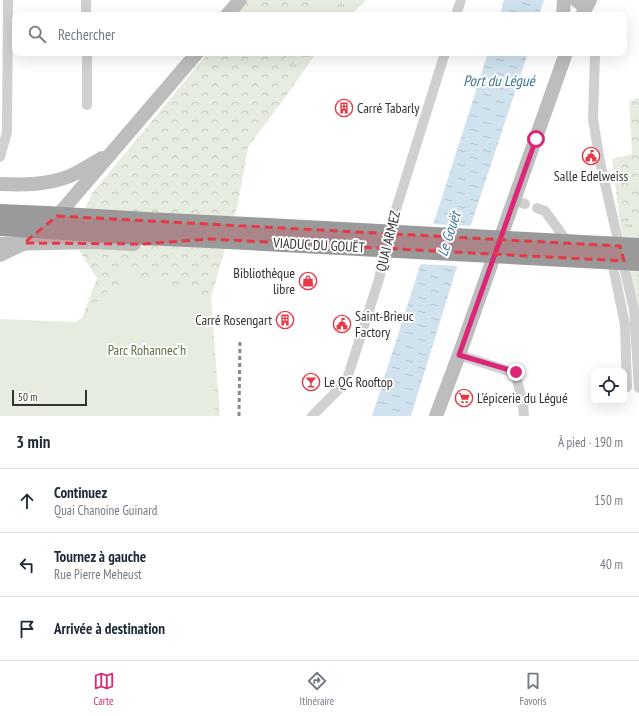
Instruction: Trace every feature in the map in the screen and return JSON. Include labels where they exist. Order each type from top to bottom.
[{"type":"highway","name":"VIADUC DU GOUËT","points":[[0,213],[639,247]]},
{"type":"highway","name":"VIADUC DU GOUËT","points":[[0,227],[639,262]]},
{"type":"main road","points":[[230,12],[240,0]]},
{"type":"main road","points":[[563,12],[564,0]]},
{"type":"main road","points":[[0,255],[23,244],[48,226],[194,56]]},
{"type":"main road","points":[[436,416],[520,202],[563,56]]},
{"type":"main road","points":[[0,184],[26,185],[48,182],[70,176],[111,153]]},
{"type":"main road","points":[[0,206],[47,215]]},
{"type":"main road","points":[[0,244],[96,242],[144,244],[209,239]]},
{"type":"street","points":[[1,152],[7,132],[8,0]]},
{"type":"street","points":[[86,0],[86,12]]},
{"type":"street","points":[[457,12],[461,0]]},
{"type":"street","points":[[87,56],[87,105]]},
{"type":"street","name":"QUAI ARMEZ","points":[[312,416],[346,382],[379,279],[393,219],[443,56]]},
{"type":"street","points":[[594,56],[593,119],[600,162],[634,310],[639,388]]},
{"type":"street","points":[[537,208],[545,211],[570,245],[613,266],[625,325],[626,368]]},
{"type":"street","points":[[459,355],[516,372],[523,403],[524,416]]},
{"type":"highlighted area","points":[[57,216],[620,246],[624,261],[209,239],[144,244],[24,243]]},
{"type":"green space","points":[[237,0],[325,0],[317,12],[231,12]]},
{"type":"green space","points":[[325,0],[366,0],[354,12],[317,12]]},
{"type":"green space","points":[[206,56],[287,56],[286,58],[292,88],[248,147],[238,203],[211,298],[220,416],[76,416],[76,322],[82,318],[97,278],[71,238],[93,192]]},
{"type":"green space","points":[[287,56],[314,56],[292,88],[286,58]]},
{"type":"green space","points":[[639,98],[639,224],[620,223],[612,159],[632,154],[629,101]]},
{"type":"green space","points":[[620,223],[639,224],[639,321]]},
{"type":"green space","name":"Parc Rohannec'h","points":[[120,269],[211,298],[215,416],[0,416],[0,319],[76,322],[97,307],[97,301],[121,283]]},
{"type":"water","points":[[504,0],[544,0],[540,12],[501,12]]},
{"type":"water","name":"Port du Légué","points":[[487,56],[527,56],[456,270],[411,416],[372,416]]},
{"type":"pier","points":[[431,224],[473,226],[460,266],[418,264]]},
{"type":"railway","points":[[239,416],[240,339]]},
{"type":"place","name":"Carré Tabarly","points":[[344,108]]},
{"type":"place","name":"Salle Edelweiss","points":[[591,156]]},
{"type":"place","name":"Bibliothèque libre","points":[[308,281]]},
{"type":"place","name":"Carré Rosengart","points":[[285,320]]},
{"type":"place","name":"Saint-Brieuc Factory","points":[[342,324]]},
{"type":"place","name":"Le QG Rooftop","points":[[311,382]]},
{"type":"place","name":"L'épicerie du Légué","points":[[464,398]]},
{"type":"route","points":[[516,372],[459,355],[536,139]]},
{"type":"water label","name":"Le Gouët","points":[[449,234]]}]
